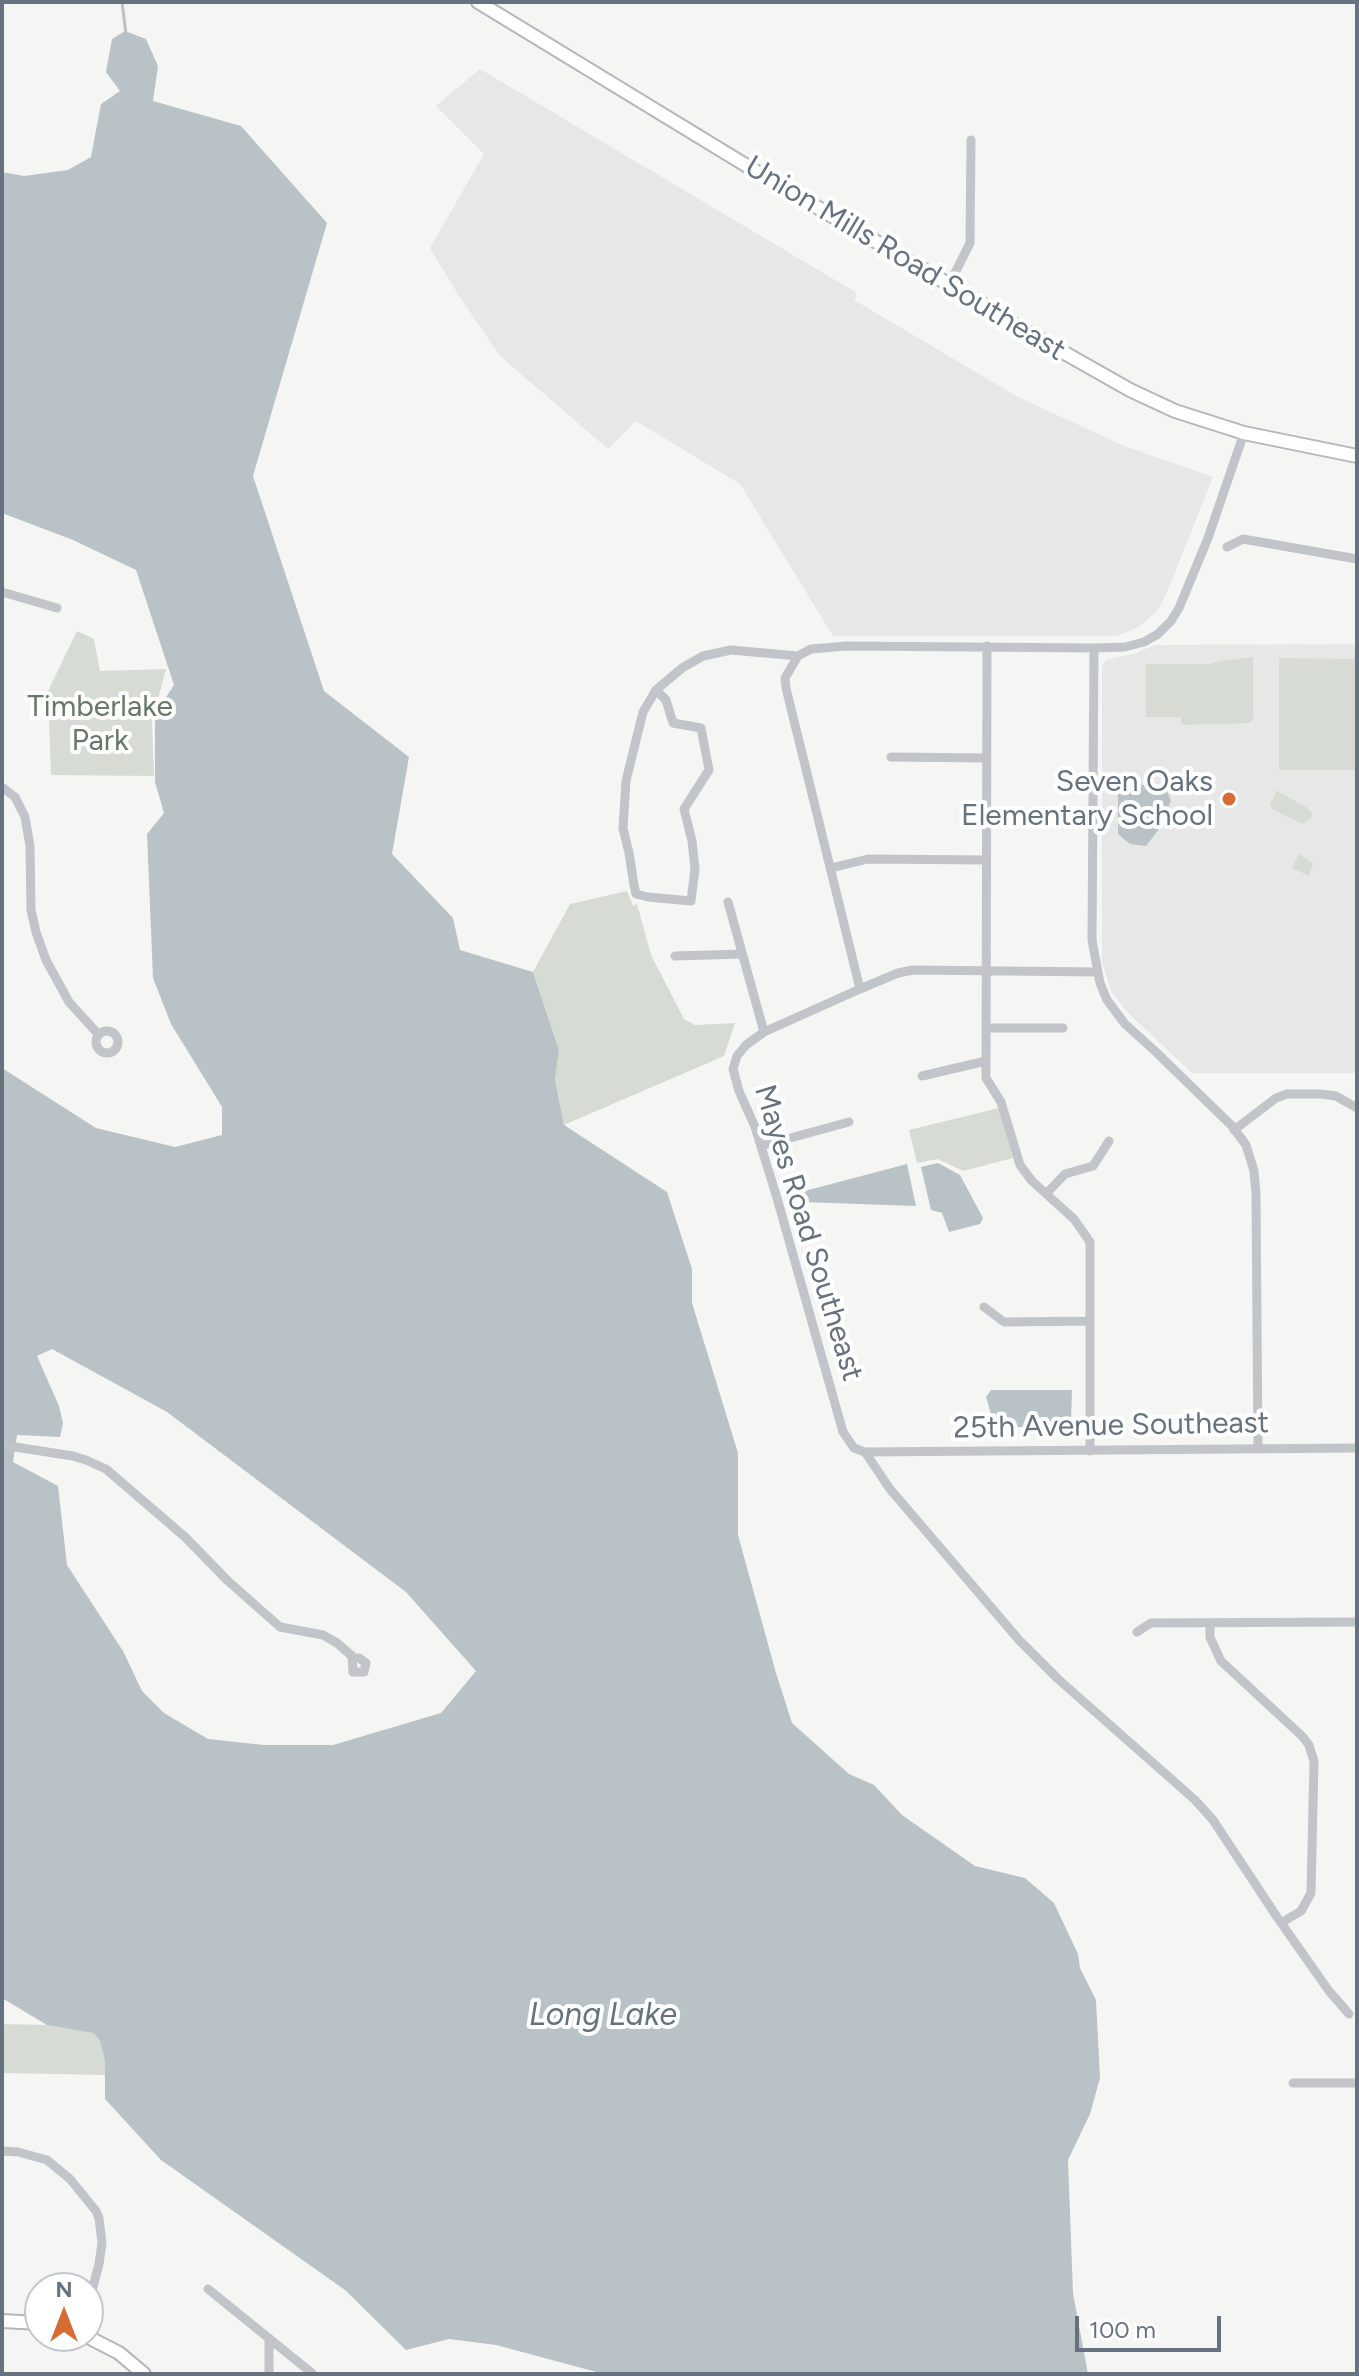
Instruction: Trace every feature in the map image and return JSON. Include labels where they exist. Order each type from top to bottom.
[{"type":"street","name":"Union Mills Road Southeast","points":[[478,2],[757,172],[1130,390],[1175,411],[1244,433],[1357,456]]},
{"type":"street","points":[[949,285],[970,243],[971,140]]},
{"type":"street","points":[[860,989],[786,688],[785,678],[798,656],[811,649],[838,646],[1094,648],[1125,647],[1144,642],[1158,634],[1179,608],[1208,538],[1244,433]]},
{"type":"street","points":[[1227,547],[1243,539],[1357,559]]},
{"type":"street","points":[[2,592],[57,608]]},
{"type":"street","points":[[987,646],[986,1078],[1001,1102],[1020,1165],[1032,1181],[1074,1219],[1090,1242],[1090,1451]]},
{"type":"street","points":[[1094,648],[1092,940],[1098,972],[1107,1000],[1125,1024],[1246,1145],[1254,1171],[1256,1194],[1258,1449]]},
{"type":"street","points":[[656,690],[666,700],[673,723],[701,728],[709,770],[684,809],[694,855],[691,901],[662,900],[636,894],[623,828],[626,781],[643,712],[656,690],[682,668],[703,656],[731,650],[798,656]]},
{"type":"street","points":[[891,757],[986,758]]},
{"type":"street","points":[[2,787],[15,797],[25,817],[30,846],[31,910],[46,960],[69,1002],[99,1035]]},
{"type":"street","points":[[831,868],[868,859],[986,860]]},
{"type":"street","points":[[728,902],[764,1032]]},
{"type":"street","points":[[675,956],[742,954]]},
{"type":"street","name":"Mayes Road Southeast","points":[[1098,972],[913,970],[898,973],[764,1032],[746,1045],[737,1056],[733,1069],[761,1146],[843,1432],[854,1448],[865,1452],[904,1505],[1019,1640],[1058,1679],[1195,1800],[1213,1820],[1281,1923],[1349,2014]]},
{"type":"street","points":[[986,1028],[1063,1028]]},
{"type":"street","points":[[922,1076],[986,1061]]},
{"type":"street","points":[[1234,1130],[1276,1098],[1287,1094],[1336,1096],[1357,1108]]},
{"type":"street","points":[[761,1146],[849,1122]]},
{"type":"street","points":[[1046,1194],[1065,1174],[1093,1166],[1109,1141]]},
{"type":"street","points":[[984,1307],[1004,1322],[1090,1321]]},
{"type":"street","points":[[2,1445],[86,1460],[106,1469],[185,1537],[280,1627],[323,1635],[348,1651],[353,1658]]},
{"type":"street","name":"25th Avenue Southeast","points":[[865,1452],[1357,1448]]},
{"type":"street","points":[[1137,1632],[1151,1623],[1357,1622]]},
{"type":"street","points":[[1210,1623],[1210,1637],[1221,1661],[1302,1736],[1309,1745],[1314,1761],[1311,1893],[1301,1911],[1281,1923]]},
{"type":"street","points":[[1293,2083],[1357,2083]]},
{"type":"street","points":[[2,2151],[47,2160],[70,2179],[96,2211],[102,2243],[97,2272]]},
{"type":"street","points":[[208,2289],[313,2374]]},
{"type":"street","points":[[2,2321],[24,2322]]},
{"type":"street","points":[[269,2338],[269,2374]]},
{"type":"street","points":[[104,2344],[144,2374]]},
{"type":"shaded area","points":[[480,69],[857,293],[854,300],[1018,397],[1122,445],[1213,477],[1157,611],[1137,628],[1116,636],[833,636],[740,484],[636,421],[608,449],[500,356],[459,296],[430,248],[484,154],[436,106]]},
{"type":"shaded area","name":"Seven Oaks Elementary School","points":[[1357,644],[1357,1073],[1192,1073],[1126,1011],[1111,991],[1102,962],[1102,667],[1106,660],[1155,645]]},
{"type":"green space","name":"Timberlake Park","points":[[77,631],[94,639],[100,671],[166,669],[152,722],[154,776],[51,775],[48,691]]},
{"type":"green space","points":[[1253,657],[1253,718],[1250,723],[1181,725],[1181,717],[1146,717],[1146,664],[1210,664]]},
{"type":"green space","points":[[1279,658],[1356,659],[1355,770],[1279,770]]},
{"type":"green space","points":[[1277,791],[1306,807],[1312,813],[1311,818],[1302,824],[1272,809],[1270,805]]},
{"type":"green space","points":[[1299,854],[1313,863],[1309,876],[1292,868]]},
{"type":"green space","points":[[627,891],[633,906],[637,904],[651,955],[684,1019],[695,1025],[735,1023],[724,1056],[564,1125],[555,1080],[559,1050],[533,972],[570,904]]},
{"type":"green space","points":[[999,1108],[1013,1158],[963,1171],[938,1159],[917,1163],[909,1130]]},
{"type":"green space","points":[[2,2024],[47,2025],[94,2032],[100,2041],[105,2075],[2,2073]]},
{"type":"water","name":"Long Lake","points":[[125,31],[146,39],[158,66],[153,101],[241,126],[327,223],[253,476],[324,691],[409,757],[392,854],[453,918],[460,950],[533,972],[559,1050],[555,1080],[564,1125],[667,1192],[692,1269],[692,1303],[738,1453],[738,1535],[792,1723],[849,1774],[874,1785],[902,1815],[975,1866],[1025,1878],[1054,1903],[1078,1954],[1080,1968],[1096,2000],[1100,2078],[1090,2114],[1068,2160],[1073,2293],[1088,2374],[604,2374],[496,2345],[449,2339],[406,2350],[345,2290],[161,2160],[105,2099],[105,2061],[100,2041],[94,2033],[47,2025],[2,1998],[2,1068],[96,1128],[175,1147],[222,1135],[222,1107],[171,1024],[153,978],[147,834],[164,813],[155,782],[155,714],[174,685],[136,570],[73,540],[2,513],[2,172],[24,176],[68,170],[91,157],[101,104],[120,91],[106,72],[112,39]],"holes":[[[52,1349],[167,1412],[406,1592],[476,1671],[441,1713],[333,1745],[264,1745],[208,1739],[164,1713],[142,1691],[123,1651],[67,1565],[58,1486],[13,1462],[17,1435],[60,1437],[63,1423],[59,1406],[37,1356]]]},
{"type":"water","points":[[1126,781],[1167,791],[1171,801],[1159,829],[1146,846],[1130,844],[1118,834],[1118,791]]},
{"type":"water","points":[[938,1163],[960,1175],[983,1218],[980,1224],[949,1232],[942,1213],[931,1210],[921,1167]]},
{"type":"water","points":[[907,1164],[916,1206],[801,1202],[797,1193]]},
{"type":"water","points":[[991,1390],[1072,1390],[1071,1422],[1066,1427],[995,1427],[986,1397]]},
{"type":"waterway","points":[[122,2],[126,34]]},
{"type":"place","name":"Seven Oaks Elementary School","points":[[1229,799]]}]
